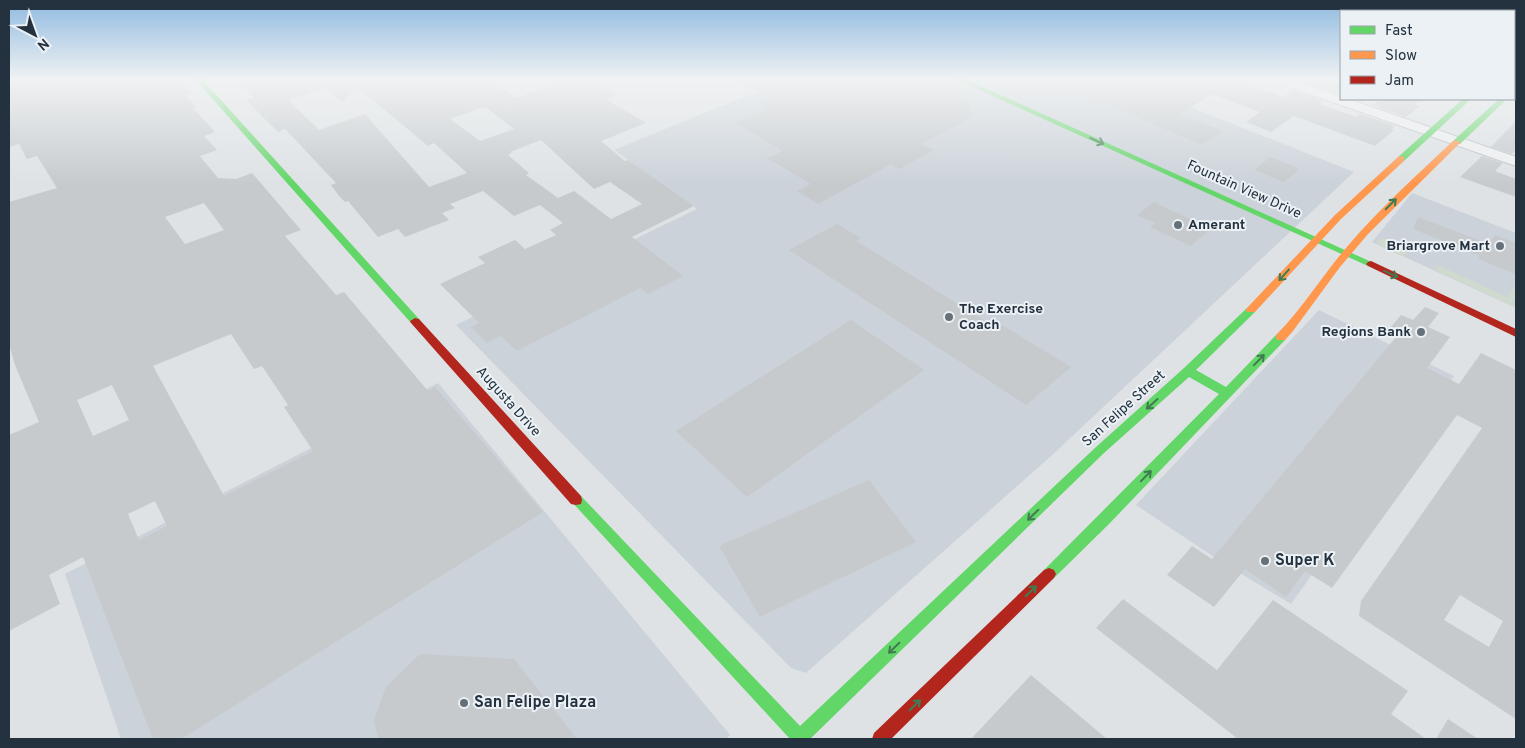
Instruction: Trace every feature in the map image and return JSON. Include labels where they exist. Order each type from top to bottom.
[{"type":"main road","name":"Augusta Drive","points":[[229,114],[598,525],[800,738]]},
{"type":"main road","name":"Fountain View Drive","points":[[1036,114],[1317,239],[1516,333]]},
{"type":"main road","points":[[1064,114],[1087,124]]},
{"type":"main road","name":"San Felipe Street","points":[[800,738],[1100,450],[1188,371],[1259,303],[1328,227],[1451,114]]},
{"type":"main road","points":[[880,739],[1104,520],[1296,322],[1347,253],[1388,206],[1487,114]]},
{"type":"main road","name":"Fountain View Drive","points":[[1316,222],[1372,246]]},
{"type":"main road","points":[[1188,371],[1227,393]]},
{"type":"street","points":[[1379,114],[1516,162]]},
{"type":"shaded area","points":[[702,114],[1208,114],[1354,172],[1050,457],[806,673],[791,668],[456,325],[697,209],[614,150]]},
{"type":"shaded area","points":[[1412,193],[1516,233],[1516,308],[1372,242]]},
{"type":"shaded area","points":[[1382,238],[1397,242],[1408,253],[1402,256],[1387,250],[1378,243],[1378,240]]},
{"type":"shaded area","points":[[1434,266],[1443,267],[1507,297],[1516,282],[1516,297],[1512,301],[1516,306],[1514,307],[1437,271]]},
{"type":"shaded area","points":[[1319,310],[1454,376],[1291,604],[1220,561],[1136,505]]},
{"type":"shaded area","points":[[438,383],[730,735],[726,739],[121,739],[65,574]]},
{"type":"building","points":[[9,114],[198,114],[215,132],[204,136],[217,150],[200,156],[218,178],[236,179],[252,173],[301,230],[285,236],[336,295],[344,292],[428,391],[435,387],[543,512],[181,739],[153,739],[83,557],[49,575],[60,604],[9,631],[9,435],[39,422],[15,365],[9,344],[9,202],[57,188],[37,156],[27,159],[19,144],[9,147]],"holes":[[[204,203],[224,230],[185,244],[165,217]],[[231,334],[254,369],[262,366],[288,405],[284,407],[313,451],[224,496],[153,366]],[[112,385],[129,420],[93,436],[77,400]],[[155,501],[167,526],[139,540],[128,514]]]},
{"type":"building","points":[[260,114],[302,114],[319,130],[365,114],[429,187],[467,173],[434,143],[428,146],[389,114],[464,114],[450,119],[480,141],[514,129],[495,114],[631,114],[646,123],[601,141],[625,161],[628,160],[694,206],[632,237],[683,276],[648,294],[640,288],[517,351],[501,336],[487,343],[471,327],[479,323],[440,284],[485,263],[478,257],[515,240],[525,249],[556,235],[550,230],[563,223],[540,205],[514,216],[483,191],[450,204],[455,208],[442,213],[449,220],[405,237],[398,229],[378,237],[348,201],[345,202],[340,197],[331,185],[336,183],[285,129],[278,132]],"holes":[[[541,140],[594,189],[610,182],[642,204],[611,219],[574,191],[558,198],[526,175],[529,173],[508,155],[512,153],[510,152]]]},
{"type":"building","points":[[756,114],[971,114],[972,117],[922,144],[934,150],[899,169],[891,164],[818,204],[797,191],[811,184],[767,158],[783,151],[735,123]]},
{"type":"building","points":[[1129,114],[1180,114],[1223,131],[1202,145]]},
{"type":"building","points":[[1257,114],[1347,114],[1356,117],[1360,114],[1395,126],[1391,129],[1394,130],[1375,146],[1294,116],[1271,132],[1246,122]]},
{"type":"building","points":[[1397,114],[1410,114],[1406,117]]},
{"type":"building","points":[[1516,121],[1516,149],[1512,154],[1491,147]]},
{"type":"building","points":[[1482,156],[1503,163],[1495,171],[1516,179],[1516,197],[1460,177]]},
{"type":"building","points":[[1270,157],[1300,169],[1284,182],[1254,170]]},
{"type":"building","name":"Amerant","points":[[1154,202],[1211,229],[1190,246],[1150,227],[1156,223],[1137,215]]},
{"type":"building","points":[[1418,217],[1489,244],[1495,235],[1516,243],[1516,274],[1478,259],[1480,256],[1413,229]]},
{"type":"building","points":[[837,224],[861,238],[856,241],[997,328],[1002,325],[1071,367],[1026,405],[789,250]]},
{"type":"building","points":[[1425,307],[1439,313],[1428,327],[1450,337],[1427,368],[1459,384],[1481,353],[1516,370],[1516,719],[1359,616],[1361,601],[1482,428],[1457,415],[1332,588],[1305,571],[1286,597],[1245,569],[1214,607],[1167,575],[1192,546],[1212,559],[1401,331],[1391,327],[1401,315],[1413,320]],"holes":[[[1460,595],[1503,621],[1489,647],[1444,620]]]},
{"type":"building","points":[[851,320],[924,370],[747,497],[676,431]]},
{"type":"building","points":[[869,480],[916,542],[760,617],[719,546]]},
{"type":"building","points":[[1123,599],[1217,670],[1273,600],[1408,691],[1391,714],[1426,739],[1238,739],[1096,628]]},
{"type":"building","name":"San Felipe Plaza","points":[[420,654],[514,659],[577,739],[378,739],[374,720],[386,687]]},
{"type":"building","points":[[1031,675],[1107,739],[971,739]]},
{"type":"building","points":[[1448,719],[1478,739],[1436,739]]},
{"type":"traffic: fast","points":[[229,114],[415,321]]},
{"type":"traffic: fast","points":[[1036,114],[1371,264]]},
{"type":"traffic: fast","points":[[1401,159],[1451,114]]},
{"type":"traffic: fast","points":[[1457,142],[1487,114]]},
{"type":"traffic: fast","points":[[798,739],[1100,450],[1188,371],[1251,310]]},
{"type":"traffic: fast","points":[[1049,574],[1104,520],[1281,337]]},
{"type":"traffic: fast","points":[[1188,371],[1227,393]]},
{"type":"traffic: fast","points":[[576,500],[802,739]]},
{"type":"traffic: slow","points":[[1281,337],[1365,232],[1457,142]]},
{"type":"traffic: slow","points":[[1251,310],[1338,217],[1401,159]]},
{"type":"traffic: jam","points":[[1371,264],[1516,333]]},
{"type":"traffic: jam","points":[[415,321],[576,500]]},
{"type":"traffic: jam","points":[[880,739],[1049,574]]},
{"type":"place","name":"Amerant","points":[[1178,225]]},
{"type":"place","name":"Briargrove Mart","points":[[1500,246]]},
{"type":"place","name":"The Exercise Coach","points":[[949,317]]},
{"type":"place","name":"Regions Bank","points":[[1421,332]]},
{"type":"place","name":"Super K","points":[[1265,561]]},
{"type":"place","name":"San Felipe Plaza","points":[[464,703]]}]
